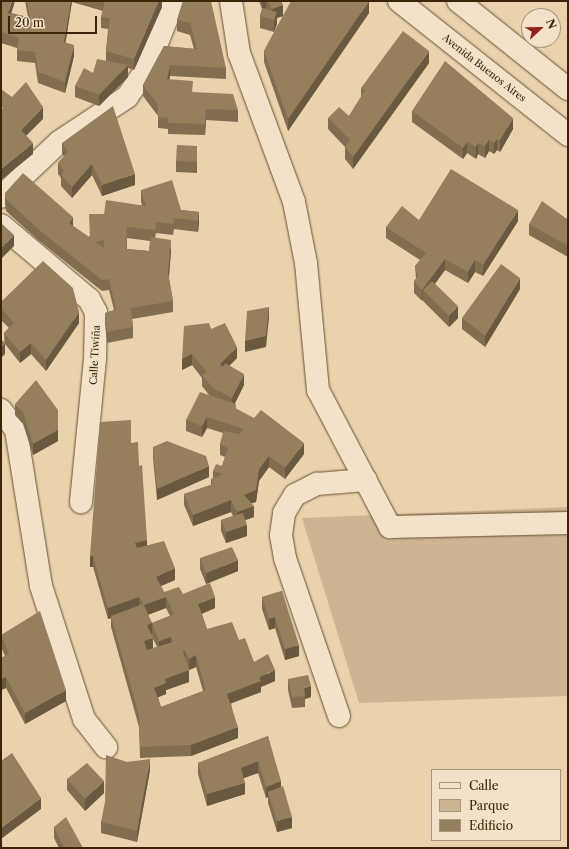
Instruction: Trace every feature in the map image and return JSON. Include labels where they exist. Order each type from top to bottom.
[{"type":"street","points":[[1,197],[59,142],[127,97],[147,68],[174,1]]},
{"type":"street","points":[[231,1],[239,53],[294,202],[306,263],[318,390],[390,527],[568,523]]},
{"type":"street","name":"Avenida Buenos Aires","points":[[400,1],[568,135]]},
{"type":"street","points":[[458,1],[568,89]]},
{"type":"street","name":"Calle Tiwiña","points":[[1,225],[89,299],[96,312],[95,359],[81,502]]},
{"type":"street","points":[[1,410],[16,430],[41,586],[84,719],[106,747]]},
{"type":"street","points":[[338,716],[285,558],[281,535],[284,513],[295,495],[317,484],[366,480]]},
{"type":"green space","points":[[568,507],[568,696],[359,703],[302,518]]},
{"type":"building","points":[[1,1],[12,1],[8,13],[30,18],[27,1],[71,1],[64,42],[74,45],[65,82],[38,72],[35,52],[17,50],[19,38],[1,32]]},
{"type":"building","points":[[105,1],[159,1],[134,59],[106,51],[110,18],[101,17]]},
{"type":"building","points":[[183,1],[211,1],[226,68],[170,65],[167,79],[193,81],[192,92],[233,94],[238,110],[206,109],[205,124],[168,123],[168,118],[158,117],[158,105],[143,85],[164,46],[197,49],[190,23],[177,20]]},
{"type":"building","points":[[268,1],[281,1],[283,5],[272,9]]},
{"type":"building","points":[[291,1],[369,1],[288,119],[264,51]]},
{"type":"building","points":[[262,8],[277,12],[274,20],[260,16]]},
{"type":"building","points":[[403,31],[429,51],[353,157],[345,147],[350,140],[328,118],[339,107],[349,116],[365,90],[361,88]]},
{"type":"building","points":[[97,59],[128,65],[99,95],[75,86],[84,68],[93,73]]},
{"type":"building","points":[[445,61],[513,118],[500,140],[497,139],[494,143],[489,140],[485,146],[478,143],[476,147],[467,142],[463,148],[412,111]]},
{"type":"building","points":[[26,82],[43,107],[21,130],[33,143],[1,169],[1,110],[3,108],[1,106],[1,89],[12,97]]},
{"type":"building","points":[[113,106],[135,174],[102,185],[92,164],[72,187],[61,175],[64,171],[58,163],[68,152],[62,143]]},
{"type":"building","points":[[177,145],[197,146],[197,162],[176,161]]},
{"type":"building","points":[[451,169],[518,210],[483,265],[475,260],[468,272],[445,259],[422,290],[414,281],[418,276],[415,266],[426,253],[386,227],[402,206],[419,220]]},
{"type":"building","points":[[23,173],[73,217],[69,223],[90,238],[89,214],[104,214],[106,200],[146,206],[141,190],[172,180],[181,210],[199,212],[198,221],[174,218],[173,224],[156,222],[155,230],[127,227],[126,249],[149,251],[151,237],[171,240],[168,273],[173,301],[131,308],[133,327],[107,332],[105,313],[116,310],[109,279],[102,280],[38,229],[6,199],[5,193]],"holes":[[[104,240],[104,248],[95,242]]]},
{"type":"building","points":[[542,201],[567,219],[568,217],[568,246],[529,224]]},
{"type":"building","points":[[1,223],[14,235],[1,248]]},
{"type":"building","points":[[43,261],[73,288],[79,312],[46,360],[31,343],[20,352],[4,333],[14,323],[1,308],[1,302]]},
{"type":"building","points":[[501,264],[520,278],[485,336],[462,318]]},
{"type":"building","points":[[432,281],[458,306],[449,316],[423,290]]},
{"type":"building","points":[[269,307],[266,336],[245,341],[247,311]]},
{"type":"building","points":[[209,323],[211,329],[225,323],[237,347],[220,364],[223,367],[225,363],[244,374],[232,398],[213,388],[202,375],[207,372],[192,354],[182,359],[184,326]]},
{"type":"building","points":[[1,339],[5,343],[1,347]]},
{"type":"building","points":[[36,380],[58,410],[58,430],[33,444],[23,412],[15,404]]},
{"type":"building","points":[[200,392],[236,404],[235,408],[254,418],[261,410],[304,443],[285,468],[269,456],[259,469],[256,490],[244,495],[254,506],[237,512],[231,500],[193,515],[184,494],[213,484],[211,479],[223,474],[213,471],[216,464],[222,466],[228,448],[220,444],[224,431],[239,434],[244,429],[207,417],[202,426],[186,420]]},
{"type":"building","points":[[131,420],[131,443],[138,442],[139,466],[142,465],[147,540],[135,543],[137,548],[164,541],[175,568],[156,577],[164,592],[179,587],[183,594],[210,583],[215,597],[198,604],[207,629],[232,622],[239,640],[245,638],[254,662],[268,654],[275,670],[259,677],[261,681],[227,694],[238,727],[191,745],[140,747],[139,715],[111,616],[143,604],[139,597],[108,608],[93,556],[90,556],[100,422]],"holes":[[[166,597],[174,614],[152,623],[144,605]],[[152,623],[159,641],[171,637],[173,642],[147,650],[144,641],[153,638],[147,625]],[[185,651],[189,659],[196,655],[206,690],[161,707],[154,688],[166,683],[165,679],[189,670],[183,652]]]},
{"type":"building","points":[[167,441],[206,456],[209,466],[157,489],[153,447]]},
{"type":"building","points":[[243,513],[247,525],[226,532],[221,520]]},
{"type":"building","points":[[232,547],[238,560],[206,573],[200,558]]},
{"type":"building","points":[[282,591],[299,645],[285,649],[275,617],[269,619],[262,597]]},
{"type":"building","points":[[40,611],[66,690],[25,713],[6,677],[1,679],[1,658],[9,654],[1,635]]},
{"type":"building","points":[[308,675],[311,686],[304,688],[305,696],[292,697],[288,679]]},
{"type":"building","points":[[268,736],[281,781],[266,787],[258,761],[241,768],[245,783],[207,794],[198,763]]},
{"type":"building","points":[[12,753],[41,798],[1,828],[1,761]]},
{"type":"building","points":[[106,755],[127,762],[150,759],[137,831],[101,822],[105,802]]},
{"type":"building","points":[[87,763],[104,781],[85,799],[67,779]]},
{"type":"building","points":[[283,786],[292,817],[277,821],[268,792]]},
{"type":"building","points":[[66,817],[83,848],[64,848],[54,827]]}]
